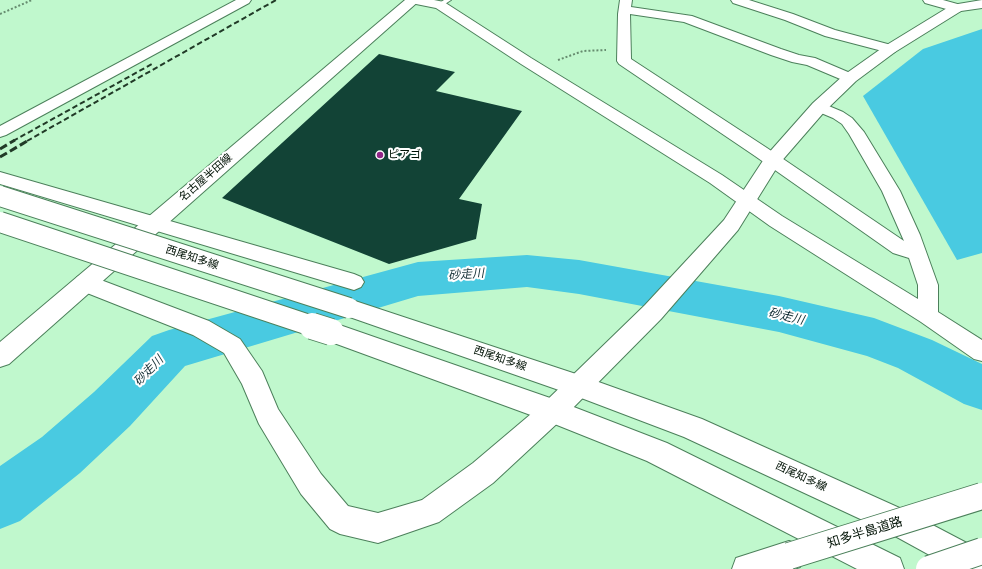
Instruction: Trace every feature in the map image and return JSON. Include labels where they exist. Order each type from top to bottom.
[{"type":"main road","name":"名古屋半田線","points":[[0,357],[414,0]]},
{"type":"main road","points":[[84,283],[201,328],[232,346],[253,379],[268,416],[311,484],[340,520],[378,528],[430,512],[483,474],[553,411],[653,312],[731,225],[747,202],[772,160],[819,107],[850,78],[890,49],[957,8],[982,4]]},
{"type":"main road","name":"西尾知多線","points":[[0,196],[349,308],[579,386],[693,428],[894,520],[982,567]]},
{"type":"main road","points":[[0,222],[331,332],[553,411],[657,452],[889,569]]},
{"type":"main road","name":"知多半島道路","points":[[747,569],[982,496]]},
{"type":"main road","points":[[929,569],[982,551]]},
{"type":"street","points":[[0,132],[245,0]]},
{"type":"street","points":[[414,0],[444,3],[535,67],[716,179],[747,202],[928,316],[982,352]]},
{"type":"street","points":[[737,0],[776,12],[830,32],[890,49]]},
{"type":"street","points":[[929,0],[957,8]]},
{"type":"street","points":[[850,78],[810,61],[797,60],[688,19],[626,5],[624,14],[624,61],[634,69],[696,108],[900,248],[918,254]]},
{"type":"street","points":[[819,107],[838,115],[847,121],[856,132],[891,192],[911,235],[928,285],[928,316]]},
{"type":"street","points":[[0,178],[354,282]]},
{"type":"path","points":[[0,14],[32,0]]},
{"type":"path","points":[[535,67],[583,51],[624,49]]},
{"type":"water","points":[[982,29],[982,253],[957,260],[863,96],[923,49]]},
{"type":"building","name":"ピアゴ","points":[[379,54],[455,72],[436,91],[522,111],[459,199],[482,204],[476,239],[389,264],[222,198]]},
{"type":"waterway","name":"砂走川","points":[[0,501],[61,455],[112,409],[169,350],[418,279],[527,271],[579,277],[779,314],[874,338],[915,354],[982,388]]},
{"type":"railway","points":[[27,141],[276,0]]},
{"type":"railway","points":[[13,141],[152,64]]},
{"type":"railway","points":[[0,149],[15,140]]},
{"type":"railway","points":[[0,157],[29,140]]},
{"type":"place","name":"ピアゴ","points":[[380,155]]}]
